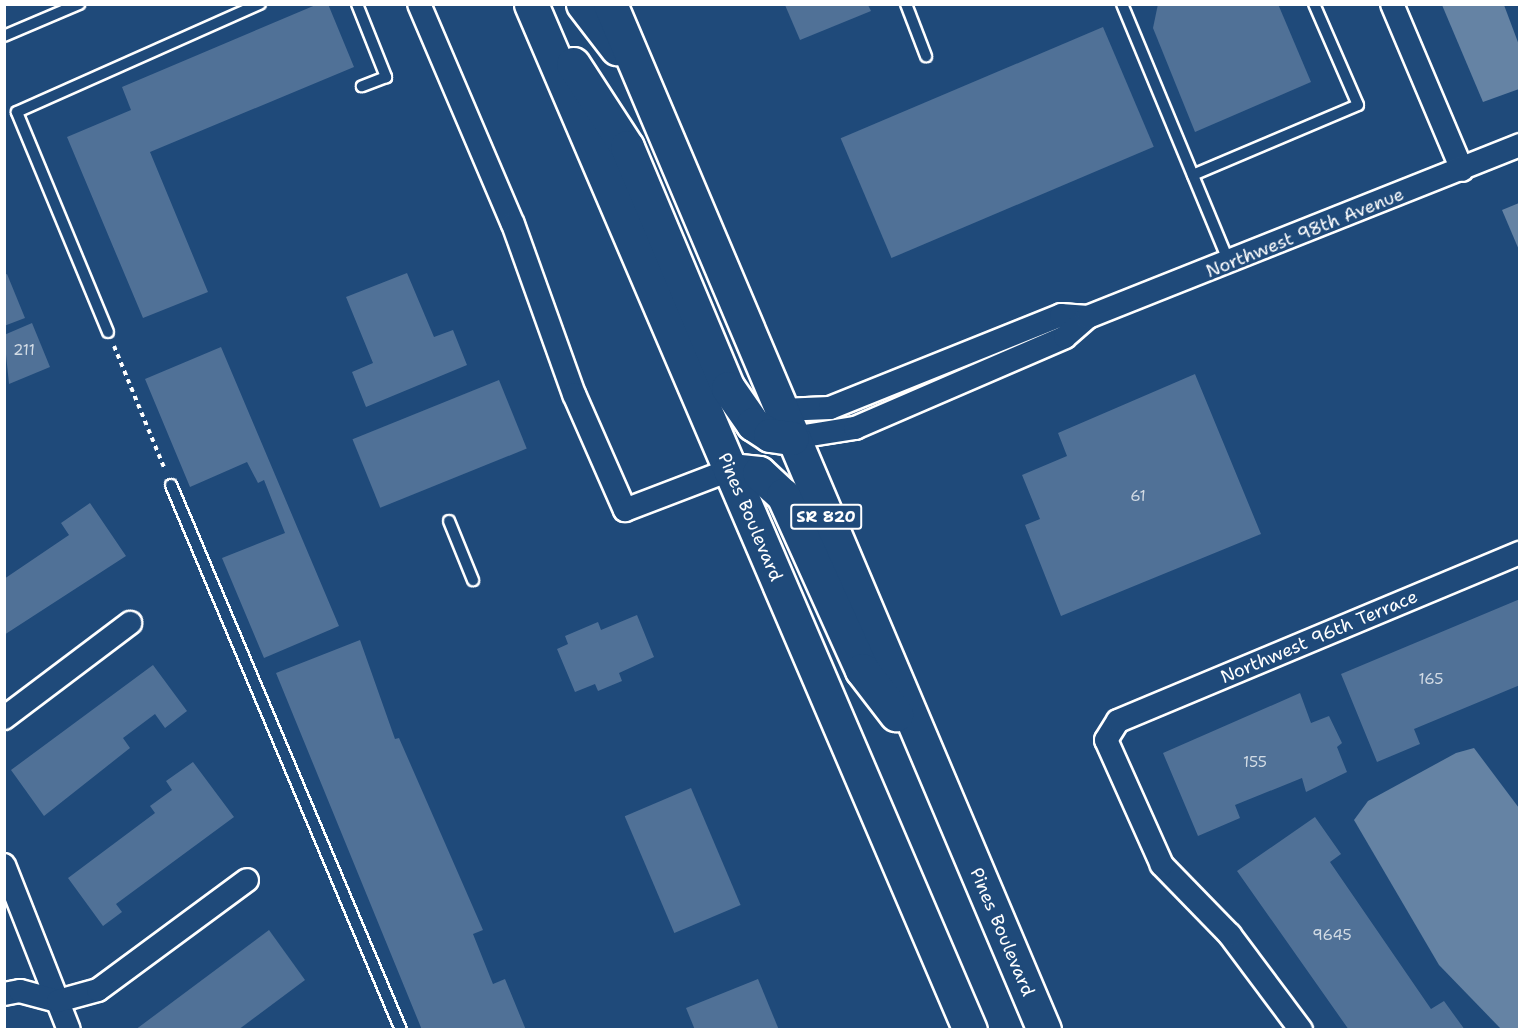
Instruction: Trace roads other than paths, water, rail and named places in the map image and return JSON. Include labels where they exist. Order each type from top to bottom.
[{"type":"highway","name":"Pines Boulevard","points":[[533,4],[970,1029]]},
{"type":"highway","points":[[533,4],[627,147],[729,388],[753,424],[770,435],[786,424]]},
{"type":"highway","points":[[583,4],[606,38],[636,66]]},
{"type":"highway","name":"Pines Boulevard","points":[[610,4],[1044,1029]]},
{"type":"highway","points":[[730,470],[759,473],[783,495],[862,670],[927,757]]},
{"type":"street","points":[[419,4],[513,224],[574,394],[625,510],[730,470]]},
{"type":"street","points":[[1392,4],[1462,170]]},
{"type":"street","name":"Northwest 98th Avenue","points":[[786,424],[855,428],[1065,337],[1088,316],[1229,263],[1520,145]]},
{"type":"street","name":"Northwest 98th Avenue","points":[[786,424],[1061,315],[1088,316]]},
{"type":"street","name":"Northwest 96th Terrace","points":[[1301,1029],[1230,935],[1162,865],[1106,740],[1118,721],[1520,553]]},
{"type":"street","points":[[4,718],[130,623]]},
{"type":"street","points":[[4,865],[69,1029]]},
{"type":"street","points":[[4,994],[20,992],[58,1001],[98,990],[246,880]]},
{"type":"lane","points":[[4,36],[79,4]]},
{"type":"lane","points":[[108,332],[17,112],[260,4]]},
{"type":"lane","points":[[357,4],[386,76],[362,86]]},
{"type":"lane","points":[[906,4],[926,56]]},
{"type":"lane","points":[[1122,4],[1229,263]]},
{"type":"lane","points":[[1193,175],[1358,105],[1314,4]]},
{"type":"lane","points":[[171,485],[401,1029]]},
{"type":"lane","points":[[450,521],[473,580]]},
{"type":"water","points":[[1442,5],[1504,5],[1519,45],[1519,89],[1483,102]]},
{"type":"water","points":[[1519,203],[1519,250],[1502,210]]},
{"type":"water","points":[[1474,748],[1519,808],[1519,1029],[1501,1029],[1439,965],[1354,820],[1368,801],[1456,753]]}]
